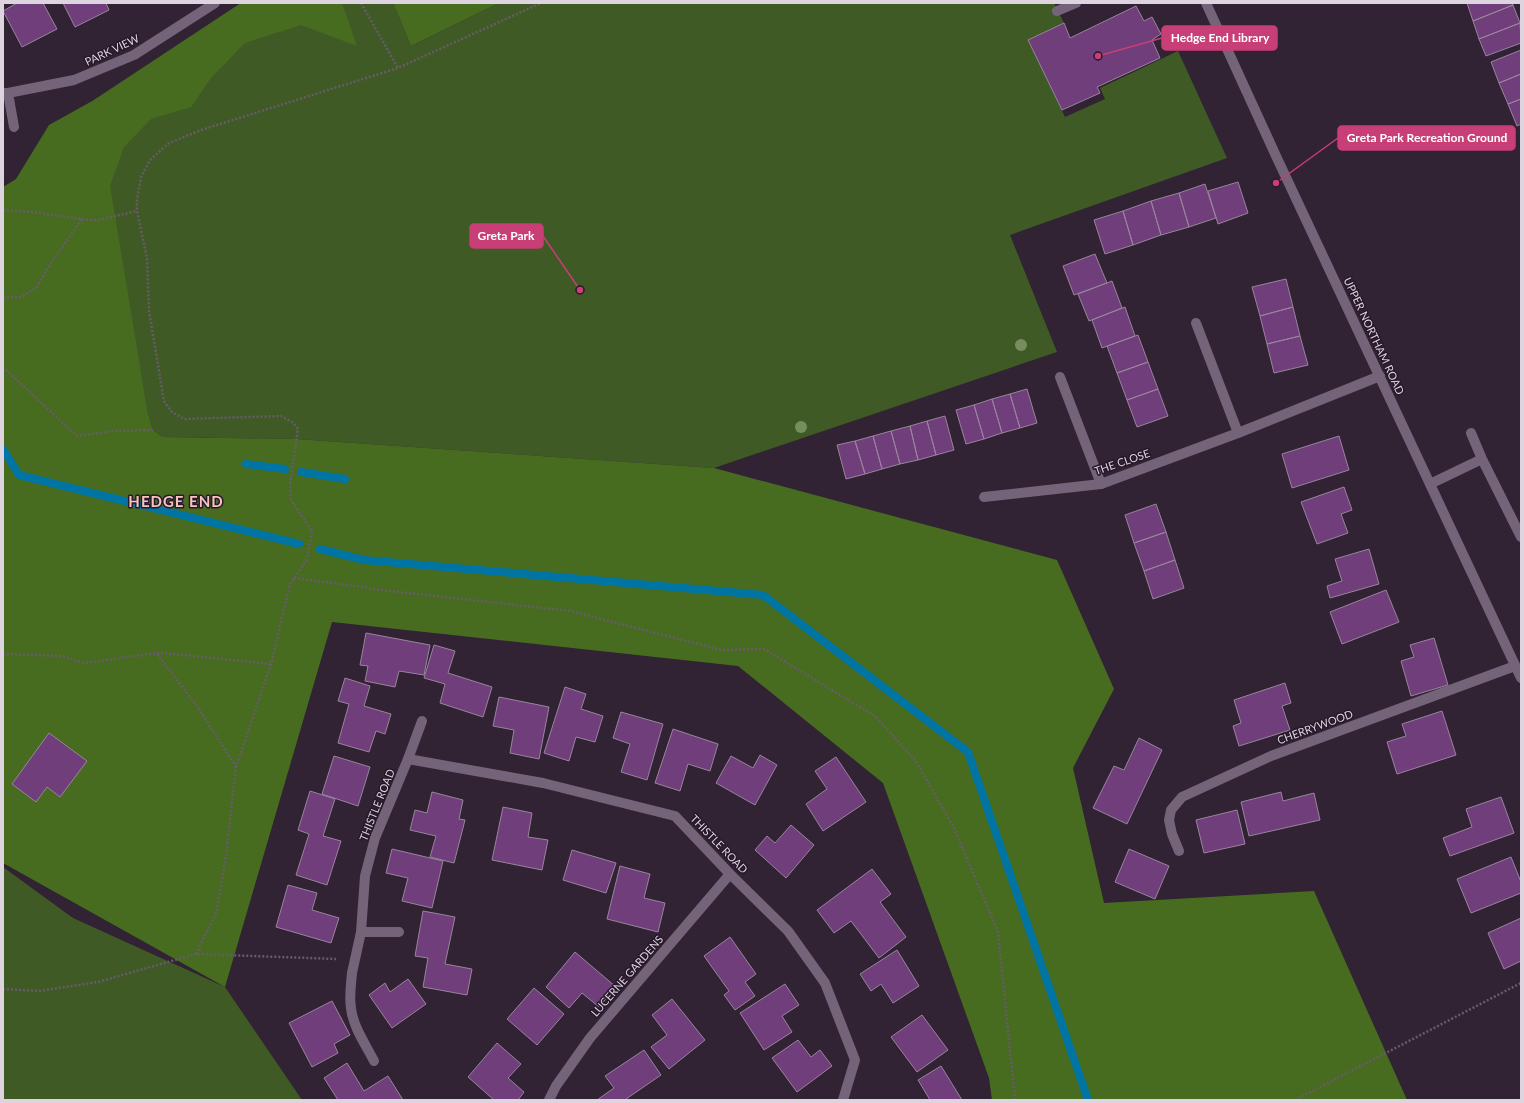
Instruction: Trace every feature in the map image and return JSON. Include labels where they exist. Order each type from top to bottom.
[{"type":"street","name":"PARK VIEW","points":[[14,127],[6,93],[74,80],[134,55],[215,3]]},
{"type":"street","points":[[1057,11],[1076,3]]},
{"type":"street","name":"UPPER NORTHAM ROAD","points":[[1206,3],[1276,156],[1521,678]]},
{"type":"street","points":[[1196,323],[1238,433]]},
{"type":"street","name":"THE CLOSE","points":[[984,497],[1101,484],[1238,433],[1380,376]]},
{"type":"street","points":[[1060,377],[1101,484]]},
{"type":"street","points":[[1472,433],[1482,459],[1521,537]]},
{"type":"street","points":[[1430,484],[1482,459]]},
{"type":"street","name":"CHERRYWOOD","points":[[1179,851],[1172,834],[1169,820],[1171,810],[1182,796],[1271,756],[1515,666]]},
{"type":"street","name":"THISTLE ROAD","points":[[374,1061],[355,1022],[351,1009],[350,992],[352,973],[361,932],[365,876],[375,838],[422,721]]},
{"type":"street","name":"THISTLE ROAD","points":[[408,759],[543,783],[675,816],[730,874],[788,931],[825,983],[856,1060],[843,1100]]},
{"type":"street","name":"LUCERNE GARDENS","points":[[549,1100],[556,1086],[590,1038],[730,874]]},
{"type":"street","points":[[361,932],[399,932]]},
{"type":"path","points":[[362,3],[398,68]]},
{"type":"path","points":[[196,954],[216,913],[226,857],[236,767],[271,664],[290,584],[307,559],[312,531],[291,500],[290,485],[298,429],[292,422],[281,416],[184,419],[172,412],[164,401],[149,311],[147,258],[137,211],[137,200],[141,178],[150,160],[169,143],[201,130],[398,68],[541,3]]},
{"type":"path","points":[[3,210],[99,220],[137,211]]},
{"type":"path","points":[[3,298],[21,297],[36,288],[51,263],[82,219]]},
{"type":"path","points":[[3,367],[77,436],[112,431],[153,430]]},
{"type":"path","points":[[294,578],[398,592],[570,611],[721,650],[764,649],[875,716],[915,760],[954,828],[998,932],[1015,1100]]},
{"type":"path","points":[[3,654],[61,656],[84,663],[157,654],[174,654],[271,664]]},
{"type":"path","points":[[157,654],[197,706],[236,767]]},
{"type":"path","points":[[3,989],[39,991],[98,982],[196,954],[355,960]]},
{"type":"path","points":[[1297,1100],[1521,983]]},
{"type":"green space","points":[[241,3],[393,3],[411,46],[499,3],[1054,3],[1064,23],[1029,40],[1065,117],[1105,99],[1100,88],[1178,51],[1227,158],[1010,235],[1057,352],[714,468],[296,439],[163,437],[153,430],[148,413],[94,100]]},
{"type":"green space","points":[[241,3],[342,3],[357,46],[301,25],[245,43],[211,78],[191,107],[151,119],[124,147],[110,186],[148,413],[153,430],[163,437],[296,439],[714,468],[1057,560],[1114,689],[1073,768],[1104,903],[1314,891],[1407,1100],[992,1100],[989,1078],[883,783],[738,666],[332,622],[225,987],[3,863],[3,187],[16,179],[49,125],[94,100]]},
{"type":"green space","points":[[393,3],[499,3],[411,46]]},
{"type":"green space","points":[[3,867],[73,918],[225,987],[302,1100],[3,1100]]},
{"type":"building","points":[[17,3],[43,3],[57,29],[22,47],[3,11]]},
{"type":"building","points":[[63,3],[106,3],[109,10],[75,27]]},
{"type":"building","points":[[1467,3],[1512,3],[1513,5],[1473,21]]},
{"type":"building","points":[[1513,5],[1520,23],[1479,39],[1473,21]]},
{"type":"building","points":[[1136,6],[1144,21],[1152,17],[1161,34],[1152,40],[1160,58],[1097,87],[1100,93],[1062,110],[1028,40],[1064,23],[1070,38]]},
{"type":"building","points":[[1520,23],[1521,43],[1486,56],[1479,39]]},
{"type":"building","points":[[1521,50],[1521,74],[1499,83],[1491,62]]},
{"type":"building","points":[[1521,74],[1521,99],[1508,104],[1499,83]]},
{"type":"building","points":[[1521,99],[1521,124],[1517,126],[1508,104]]},
{"type":"building","points":[[1238,182],[1248,213],[1218,224],[1208,191]]},
{"type":"building","points":[[1205,184],[1216,218],[1189,227],[1179,193]]},
{"type":"building","points":[[1179,193],[1189,227],[1161,235],[1151,201]]},
{"type":"building","points":[[1151,201],[1161,235],[1133,245],[1123,211]]},
{"type":"building","points":[[1123,211],[1133,245],[1105,254],[1094,220]]},
{"type":"building","points":[[1095,254],[1107,283],[1074,295],[1063,266]]},
{"type":"building","points":[[1286,279],[1293,307],[1260,316],[1252,287]]},
{"type":"building","points":[[1112,281],[1122,308],[1089,321],[1078,294]]},
{"type":"building","points":[[1125,307],[1135,336],[1102,348],[1092,320]]},
{"type":"building","points":[[1293,307],[1300,336],[1267,344],[1260,316]]},
{"type":"building","points":[[1138,335],[1148,362],[1117,373],[1107,346]]},
{"type":"building","points":[[1300,336],[1308,365],[1274,373],[1267,344]]},
{"type":"building","points":[[1148,362],[1158,389],[1127,400],[1117,373]]},
{"type":"building","points":[[1027,389],[1037,423],[1020,428],[1010,394]]},
{"type":"building","points":[[1158,389],[1168,416],[1137,427],[1127,400]]},
{"type":"building","points":[[1010,394],[1020,428],[1002,433],[992,399]]},
{"type":"building","points":[[992,399],[1002,433],[984,439],[974,405]]},
{"type":"building","points":[[974,405],[984,439],[966,444],[956,410]]},
{"type":"building","points":[[945,416],[954,450],[936,455],[927,421]]},
{"type":"building","points":[[927,421],[936,455],[918,460],[910,426]]},
{"type":"building","points":[[910,426],[918,460],[900,464],[891,431]]},
{"type":"building","points":[[891,431],[900,464],[882,469],[873,436]]},
{"type":"building","points":[[873,436],[882,469],[865,474],[855,441]]},
{"type":"building","points":[[1339,436],[1349,470],[1292,488],[1282,454]]},
{"type":"building","points":[[855,441],[865,474],[846,479],[837,445]]},
{"type":"building","points":[[1344,487],[1352,510],[1341,514],[1348,533],[1317,544],[1301,502]]},
{"type":"building","points":[[1156,504],[1166,532],[1134,543],[1125,515]]},
{"type":"building","points":[[1166,532],[1175,560],[1144,571],[1134,543]]},
{"type":"building","points":[[1369,549],[1379,584],[1330,598],[1327,586],[1342,581],[1335,559]]},
{"type":"building","points":[[1175,560],[1184,588],[1153,599],[1144,571]]},
{"type":"building","points":[[1386,590],[1399,622],[1342,644],[1330,612]]},
{"type":"building","points":[[366,633],[430,645],[424,675],[399,671],[395,687],[365,681],[368,666],[360,665]]},
{"type":"building","points":[[1434,638],[1448,685],[1411,696],[1401,661],[1414,657],[1410,645]]},
{"type":"building","points":[[434,645],[455,651],[448,673],[492,687],[483,717],[440,703],[445,684],[424,678]]},
{"type":"building","points":[[345,678],[370,686],[364,706],[391,714],[385,734],[376,731],[369,752],[338,743],[349,704],[338,701]]},
{"type":"building","points":[[1285,683],[1291,703],[1282,706],[1290,730],[1239,746],[1233,726],[1241,723],[1234,700]]},
{"type":"building","points":[[565,687],[586,694],[581,709],[603,716],[595,742],[576,737],[569,761],[544,753]]},
{"type":"building","points":[[499,697],[549,707],[539,759],[510,753],[514,730],[493,726]]},
{"type":"building","points":[[1442,711],[1456,755],[1397,774],[1387,742],[1406,736],[1402,724]]},
{"type":"building","points":[[621,712],[663,724],[647,780],[621,772],[630,744],[613,738]]},
{"type":"building","points":[[673,729],[718,744],[710,771],[688,764],[680,791],[655,783]]},
{"type":"building","points":[[49,733],[87,761],[60,797],[47,787],[36,802],[12,784]]},
{"type":"building","points":[[1139,738],[1162,750],[1127,824],[1093,808],[1114,766],[1124,770]]},
{"type":"building","points":[[760,755],[777,765],[755,805],[716,783],[731,756],[753,768]]},
{"type":"building","points":[[334,756],[370,767],[358,806],[322,794]]},
{"type":"building","points":[[836,757],[866,802],[823,831],[806,804],[827,789],[815,771]]},
{"type":"building","points":[[310,791],[335,799],[323,836],[341,841],[327,885],[296,875],[309,834],[298,830]]},
{"type":"building","points":[[432,792],[463,800],[459,819],[465,820],[454,863],[430,857],[436,836],[410,830],[415,810],[427,813]]},
{"type":"building","points":[[1281,792],[1283,801],[1314,793],[1320,820],[1249,836],[1241,802]]},
{"type":"building","points":[[1501,797],[1514,833],[1450,856],[1443,838],[1472,827],[1466,809]]},
{"type":"building","points":[[503,807],[532,813],[528,837],[548,840],[542,870],[492,860]]},
{"type":"building","points":[[1237,810],[1245,844],[1204,853],[1196,820]]},
{"type":"building","points":[[791,825],[814,845],[786,878],[755,850],[767,836],[775,843]]},
{"type":"building","points":[[392,849],[443,861],[432,908],[402,901],[408,878],[386,873]]},
{"type":"building","points":[[1129,849],[1169,866],[1155,899],[1115,882]]},
{"type":"building","points":[[572,850],[616,863],[606,893],[563,880]]},
{"type":"building","points":[[1511,857],[1521,882],[1521,893],[1471,913],[1457,879]]},
{"type":"building","points":[[620,866],[650,874],[644,898],[665,903],[658,932],[607,919]]},
{"type":"building","points":[[872,869],[891,894],[880,902],[906,937],[879,958],[851,921],[834,933],[817,910]]},
{"type":"building","points":[[288,885],[317,893],[312,910],[339,918],[331,943],[276,927]]},
{"type":"building","points":[[423,911],[455,917],[445,964],[472,969],[467,995],[423,987],[428,958],[415,956]]},
{"type":"building","points":[[1521,918],[1521,961],[1504,969],[1488,933]]},
{"type":"building","points":[[730,937],[756,974],[745,982],[755,996],[735,1010],[724,995],[729,991],[704,956]]},
{"type":"building","points":[[897,950],[919,986],[893,1003],[881,984],[871,991],[860,974]]},
{"type":"building","points":[[575,952],[616,987],[599,1007],[582,993],[569,1008],[546,987]]},
{"type":"building","points":[[408,979],[426,1004],[392,1028],[369,995],[385,983],[390,992]]},
{"type":"building","points":[[785,984],[799,1005],[782,1016],[792,1032],[764,1050],[740,1013]]},
{"type":"building","points":[[534,988],[564,1014],[537,1045],[507,1019]]},
{"type":"building","points":[[672,999],[705,1040],[669,1069],[651,1047],[667,1035],[652,1015]]},
{"type":"building","points":[[332,1001],[350,1035],[334,1044],[338,1053],[312,1067],[289,1023]]},
{"type":"building","points":[[922,1015],[948,1050],[917,1072],[891,1037]]},
{"type":"building","points":[[798,1040],[811,1057],[820,1050],[832,1066],[797,1092],[772,1058]]},
{"type":"building","points":[[497,1043],[521,1064],[508,1078],[524,1092],[518,1100],[494,1100],[468,1077]]},
{"type":"building","points":[[644,1050],[661,1075],[626,1100],[597,1100],[614,1088],[605,1076]]},
{"type":"building","points":[[347,1063],[364,1091],[388,1076],[403,1100],[338,1100],[324,1078]]},
{"type":"building","points":[[941,1066],[962,1100],[930,1100],[918,1080]]},
{"type":"waterway","points":[[3,449],[19,475],[299,544]]},
{"type":"waterway","points":[[246,464],[285,469]]},
{"type":"waterway","points":[[301,472],[345,479]]},
{"type":"waterway","points":[[320,549],[364,560],[763,595],[968,752],[1088,1100]]},
{"type":"place","name":"Hedge End Library","points":[[1098,56]]},
{"type":"place","name":"Greta Park Recreation Ground","points":[[1276,183]]},
{"type":"place","name":"Greta Park","points":[[580,290]]},
{"type":"district","name":"HEDGE END","points":[[176,502]]}]
